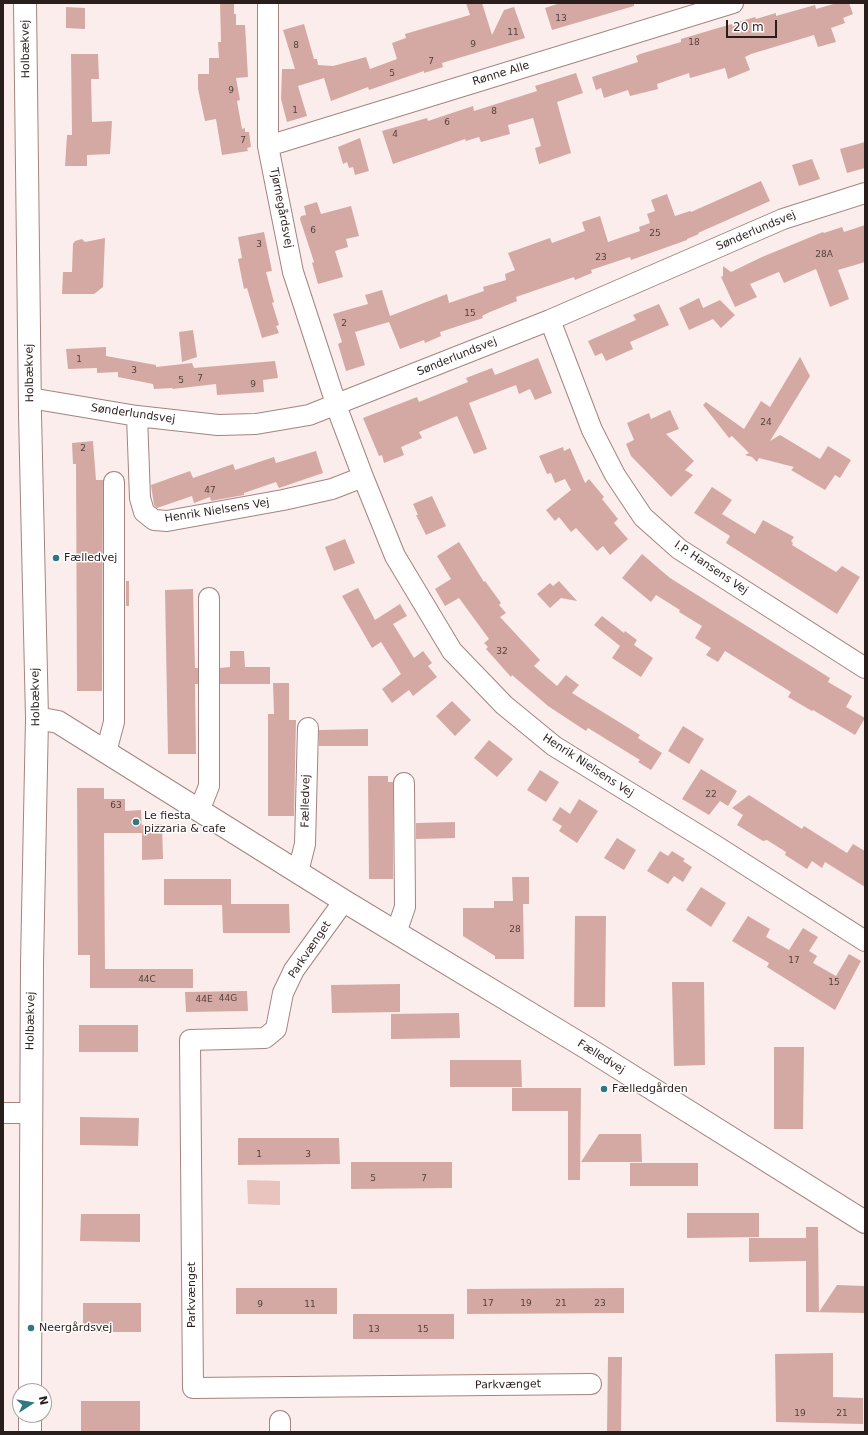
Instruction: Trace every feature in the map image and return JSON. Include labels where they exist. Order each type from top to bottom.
[{"type":"street","name":"Holbækvej","points":[[25,3],[30,398],[37,718],[32,956],[30,1383]]},
{"type":"street","name":"Tjørnegårdsvej","points":[[268,3],[268,146],[293,272],[337,405]]},
{"type":"street","name":"Rønne Alle","points":[[268,146],[733,3]]},
{"type":"street","name":"Sønderlundsvej","points":[[30,398],[137,416],[218,425],[256,424],[309,415],[550,320],[783,219],[865,193]]},
{"type":"street","name":"I.P. Hansens Vej","points":[[550,320],[592,430],[615,475],[643,516],[679,550],[865,668]]},
{"type":"street","name":"Henrik Nielsens Vej","points":[[337,405],[363,477],[395,556],[452,651],[504,706],[554,746],[865,941]]},
{"type":"street","name":"Henrik Nielsens Vej","points":[[137,416],[140,498],[144,512],[154,520],[167,521],[283,500],[332,489],[363,477]]},
{"type":"street","points":[[106,752],[114,722],[114,482]]},
{"type":"street","points":[[199,811],[209,786],[209,598]]},
{"type":"street","name":"Fælledvej","points":[[37,718],[58,722],[344,901],[593,1052],[865,1222]]},
{"type":"street","name":"Fælledvej","points":[[298,872],[305,844],[308,728]]},
{"type":"street","points":[[396,933],[405,907],[404,782]]},
{"type":"street","name":"Parkvænget","points":[[344,901],[294,970],[283,993],[276,1029],[265,1038],[190,1040],[193,1388],[592,1384]]},
{"type":"street","points":[[3,1113],[31,1113]]},
{"type":"shaded area","points":[[247,1180],[280,1181],[280,1205],[248,1204]]},
{"type":"building","points":[[220,3],[234,3],[236,25],[245,25],[248,77],[236,78],[240,100],[237,101],[242,129],[245,128],[245,132],[249,132],[251,147],[247,148],[248,151],[222,155],[216,119],[205,121],[198,89],[198,74],[209,74],[209,58],[219,58],[218,42],[221,42]]},
{"type":"building","points":[[466,3],[482,3],[492,35],[504,10],[514,7],[525,38],[442,63],[443,67],[424,73],[424,71],[369,90],[368,87],[331,101],[324,78],[298,86],[307,116],[287,122],[281,99],[282,69],[295,69],[283,30],[304,24],[314,59],[317,59],[318,65],[333,66],[366,57],[370,69],[397,59],[392,43],[406,38],[405,34],[470,15]]},
{"type":"building","points":[[560,3],[634,3],[634,6],[552,30],[545,8]]},
{"type":"building","points":[[837,3],[849,3],[853,14],[843,18],[845,23],[831,28],[836,42],[818,47],[814,35],[751,54],[745,57],[750,70],[728,79],[725,68],[690,78],[689,73],[657,84],[658,89],[630,96],[628,90],[604,98],[601,88],[596,90],[592,77],[638,62],[636,56],[681,42],[681,39],[755,17],[756,19],[776,13],[776,16],[815,5],[816,9]]},
{"type":"building","points":[[66,7],[85,8],[85,29],[66,28]]},
{"type":"building","points":[[71,54],[98,54],[99,79],[91,79],[92,122],[112,121],[110,154],[87,155],[87,166],[65,166],[67,135],[72,135]]},
{"type":"building","points":[[576,73],[583,93],[557,102],[571,153],[539,164],[535,148],[541,146],[533,118],[508,125],[510,134],[481,142],[479,137],[466,141],[465,139],[393,164],[382,131],[427,118],[428,121],[473,106],[474,111],[537,91],[535,86]]},
{"type":"building","points":[[360,138],[369,171],[355,175],[353,167],[349,168],[347,162],[343,164],[338,147]]},
{"type":"building","points":[[865,142],[865,168],[847,173],[840,149]]},
{"type":"building","points":[[812,159],[820,179],[799,186],[792,165]]},
{"type":"building","points":[[761,181],[770,201],[698,233],[699,234],[687,240],[631,260],[630,257],[591,270],[592,273],[575,280],[574,277],[516,297],[517,301],[482,316],[483,318],[440,332],[441,336],[425,343],[424,340],[400,349],[389,322],[355,332],[365,365],[346,371],[338,344],[342,342],[333,314],[368,304],[365,295],[382,290],[390,316],[447,294],[449,303],[484,291],[483,287],[506,280],[505,274],[515,270],[508,253],[550,238],[552,243],[585,231],[582,222],[600,216],[608,242],[640,231],[639,227],[650,223],[647,214],[655,211],[651,200],[667,194],[675,216],[690,211],[691,212]]},
{"type":"building","points":[[317,202],[321,214],[351,206],[359,236],[346,239],[348,247],[335,251],[343,277],[318,284],[312,263],[314,262],[300,219],[301,216],[306,215],[304,206]]},
{"type":"building","points":[[865,225],[865,262],[838,270],[849,299],[830,307],[816,269],[784,283],[779,272],[750,284],[757,297],[735,307],[721,277],[723,276],[723,266],[731,272],[762,257],[823,232],[824,233],[842,227],[844,232]]},
{"type":"building","points":[[264,232],[272,271],[266,272],[274,302],[272,303],[279,325],[276,326],[279,333],[262,338],[247,288],[244,289],[238,259],[242,258],[238,237]]},
{"type":"building","points":[[105,238],[103,287],[94,294],[62,294],[63,272],[72,272],[73,244],[75,241],[82,239],[85,242]]},
{"type":"building","points":[[699,298],[703,308],[720,300],[735,315],[721,328],[713,319],[689,330],[679,308]]},
{"type":"building","points":[[659,304],[669,325],[630,342],[633,349],[606,361],[602,353],[595,356],[588,341],[636,320],[633,315]]},
{"type":"building","points":[[193,330],[197,357],[182,362],[179,332]]},
{"type":"building","points":[[106,347],[106,356],[156,365],[156,367],[192,363],[194,368],[275,361],[278,378],[263,380],[264,392],[217,395],[216,384],[173,389],[154,389],[153,384],[118,377],[118,372],[97,373],[97,368],[68,369],[66,349]]},
{"type":"building","points":[[800,357],[810,376],[770,441],[780,435],[820,459],[828,446],[851,460],[840,478],[835,475],[825,490],[791,470],[794,467],[759,458],[757,462],[752,457],[745,455],[749,453],[732,436],[729,438],[703,405],[706,402],[744,429],[761,401],[770,407]]},
{"type":"building","points":[[538,358],[552,393],[535,400],[530,389],[519,394],[516,385],[469,403],[487,449],[474,454],[457,416],[419,432],[422,438],[401,447],[404,455],[384,463],[382,455],[379,456],[363,418],[417,397],[419,402],[468,382],[466,378],[492,368],[495,375]]},
{"type":"building","points":[[670,410],[679,429],[666,434],[694,461],[685,470],[693,475],[671,497],[631,456],[626,444],[634,440],[627,423],[649,413],[651,419]]},
{"type":"building","points":[[93,441],[96,480],[103,480],[102,691],[77,691],[76,464],[73,464],[72,443]]},
{"type":"building","points":[[563,447],[564,451],[570,448],[585,483],[589,479],[604,497],[602,499],[618,519],[614,523],[628,539],[610,555],[603,546],[597,551],[576,528],[571,532],[559,517],[555,521],[546,510],[571,490],[565,479],[555,483],[551,473],[547,474],[539,456]]},
{"type":"building","points":[[316,451],[323,473],[279,488],[276,482],[244,493],[244,495],[211,501],[210,497],[194,503],[192,496],[157,508],[154,505],[151,485],[190,471],[193,478],[233,464],[235,470],[274,457],[276,463]]},
{"type":"building","points":[[712,487],[732,500],[722,514],[755,534],[763,520],[794,537],[791,541],[793,543],[792,545],[836,572],[842,566],[860,577],[837,614],[726,543],[730,536],[694,513]]},
{"type":"building","points":[[432,496],[446,526],[426,535],[416,515],[418,515],[413,504]]},
{"type":"building","points":[[345,539],[355,563],[334,571],[325,547]]},
{"type":"building","points":[[459,542],[484,582],[485,581],[501,603],[499,605],[506,613],[500,617],[540,660],[534,666],[557,686],[566,675],[579,685],[572,693],[640,735],[638,738],[662,753],[651,770],[638,762],[640,760],[588,728],[586,731],[548,706],[512,675],[511,677],[486,649],[488,647],[484,643],[489,639],[459,598],[445,606],[435,589],[451,579],[437,556]]},
{"type":"building","points":[[642,554],[670,578],[830,678],[828,682],[852,696],[846,707],[865,718],[855,735],[788,697],[791,692],[725,651],[718,662],[706,655],[711,648],[695,638],[702,626],[679,612],[680,610],[656,595],[651,602],[622,578]]},
{"type":"building","points":[[126,581],[129,581],[129,606],[126,606]]},
{"type":"building","points":[[559,581],[577,601],[561,598],[550,608],[537,594],[550,583],[553,586]]},
{"type":"building","points":[[358,588],[375,620],[400,604],[407,616],[393,624],[414,658],[423,651],[432,663],[428,666],[437,677],[413,696],[409,690],[392,703],[382,689],[401,674],[381,642],[372,648],[342,596]]},
{"type":"building","points":[[193,589],[195,668],[198,668],[198,684],[195,684],[196,754],[168,754],[165,590]]},
{"type":"building","points":[[602,616],[624,633],[625,631],[637,640],[634,645],[653,658],[641,677],[612,658],[620,646],[594,625]]},
{"type":"building","points":[[230,651],[244,651],[245,667],[270,667],[270,684],[220,684],[220,668],[230,667]]},
{"type":"building","points":[[273,683],[289,683],[289,720],[296,720],[294,816],[268,816],[268,714],[274,714]]},
{"type":"building","points":[[452,701],[471,720],[455,736],[436,716]]},
{"type":"building","points":[[683,726],[704,739],[689,764],[668,751]]},
{"type":"building","points":[[368,729],[368,746],[319,746],[319,730]]},
{"type":"building","points":[[489,740],[513,759],[497,777],[474,758]]},
{"type":"building","points":[[701,769],[737,791],[728,806],[720,801],[709,815],[682,799]]},
{"type":"building","points":[[540,770],[559,782],[546,802],[527,790]]},
{"type":"building","points":[[368,776],[388,776],[388,782],[393,782],[393,879],[369,879]]},
{"type":"building","points":[[77,788],[104,788],[104,799],[125,799],[125,811],[141,810],[142,833],[104,833],[105,969],[193,969],[193,988],[90,988],[90,955],[78,955]]},
{"type":"building","points":[[749,795],[802,829],[804,826],[847,853],[853,844],[865,851],[865,887],[825,862],[822,868],[812,861],[807,869],[785,855],[786,852],[767,840],[763,841],[737,825],[743,815],[732,808]]},
{"type":"building","points":[[579,799],[598,811],[577,843],[559,831],[562,826],[552,820],[560,807],[570,814]]},
{"type":"building","points":[[455,822],[455,838],[416,839],[416,823]]},
{"type":"building","points":[[162,824],[163,859],[142,860],[142,825]]},
{"type":"building","points":[[617,838],[636,850],[624,870],[604,858]]},
{"type":"building","points":[[660,851],[668,856],[672,851],[685,859],[683,861],[692,867],[683,882],[674,876],[668,884],[647,871]]},
{"type":"building","points":[[512,877],[529,877],[529,904],[523,904],[524,959],[495,959],[495,956],[463,936],[463,908],[494,908],[494,901],[513,901]]},
{"type":"building","points":[[164,879],[231,879],[231,904],[289,904],[290,933],[223,933],[222,905],[164,905]]},
{"type":"building","points":[[701,887],[726,903],[711,927],[686,910]]},
{"type":"building","points":[[575,916],[606,916],[605,1007],[574,1007]]},
{"type":"building","points":[[748,916],[770,929],[766,937],[789,950],[803,928],[818,937],[809,951],[817,956],[813,963],[836,976],[849,954],[861,961],[835,1010],[767,967],[769,963],[732,941]]},
{"type":"building","points":[[672,982],[704,982],[705,1065],[674,1066]]},
{"type":"building","points":[[400,984],[400,1012],[332,1013],[331,985]]},
{"type":"building","points":[[247,991],[248,1011],[186,1012],[185,992]]},
{"type":"building","points":[[459,1013],[460,1038],[391,1039],[391,1014]]},
{"type":"building","points":[[79,1025],[138,1025],[138,1052],[79,1052]]},
{"type":"building","points":[[774,1047],[804,1047],[803,1129],[774,1129]]},
{"type":"building","points":[[450,1060],[521,1060],[522,1087],[450,1087]]},
{"type":"building","points":[[512,1088],[581,1088],[580,1180],[568,1180],[568,1111],[512,1111]]},
{"type":"building","points":[[80,1117],[139,1118],[138,1146],[80,1145]]},
{"type":"building","points":[[599,1134],[641,1134],[642,1162],[581,1162]]},
{"type":"building","points":[[238,1138],[339,1138],[340,1164],[238,1165]]},
{"type":"building","points":[[351,1162],[452,1162],[452,1188],[351,1189]]},
{"type":"building","points":[[630,1163],[698,1163],[698,1186],[630,1186]]},
{"type":"building","points":[[687,1213],[759,1213],[759,1237],[687,1238]]},
{"type":"building","points":[[81,1214],[140,1214],[140,1242],[80,1241]]},
{"type":"building","points":[[806,1227],[818,1227],[819,1312],[837,1285],[865,1286],[865,1313],[806,1312],[806,1261],[749,1262],[749,1238],[806,1238]]},
{"type":"building","points":[[236,1288],[337,1288],[337,1314],[236,1314]]},
{"type":"building","points":[[624,1288],[624,1313],[467,1314],[467,1289]]},
{"type":"building","points":[[83,1303],[141,1303],[141,1332],[83,1332]]},
{"type":"building","points":[[353,1314],[454,1314],[454,1339],[353,1339]]},
{"type":"building","points":[[833,1353],[833,1397],[863,1398],[863,1424],[776,1422],[775,1354]]},
{"type":"building","points":[[608,1357],[622,1357],[621,1432],[607,1432]]},
{"type":"building","points":[[81,1401],[140,1401],[140,1431],[81,1431]]},
{"type":"place","name":"Fælledvej","points":[[56,558]]},
{"type":"place","name":"Le fiesta pizzaria & cafe","points":[[136,822]]},
{"type":"place","name":"Fælledgården","points":[[604,1089]]},
{"type":"place","name":"Neergårdsvej","points":[[31,1328]]}]
